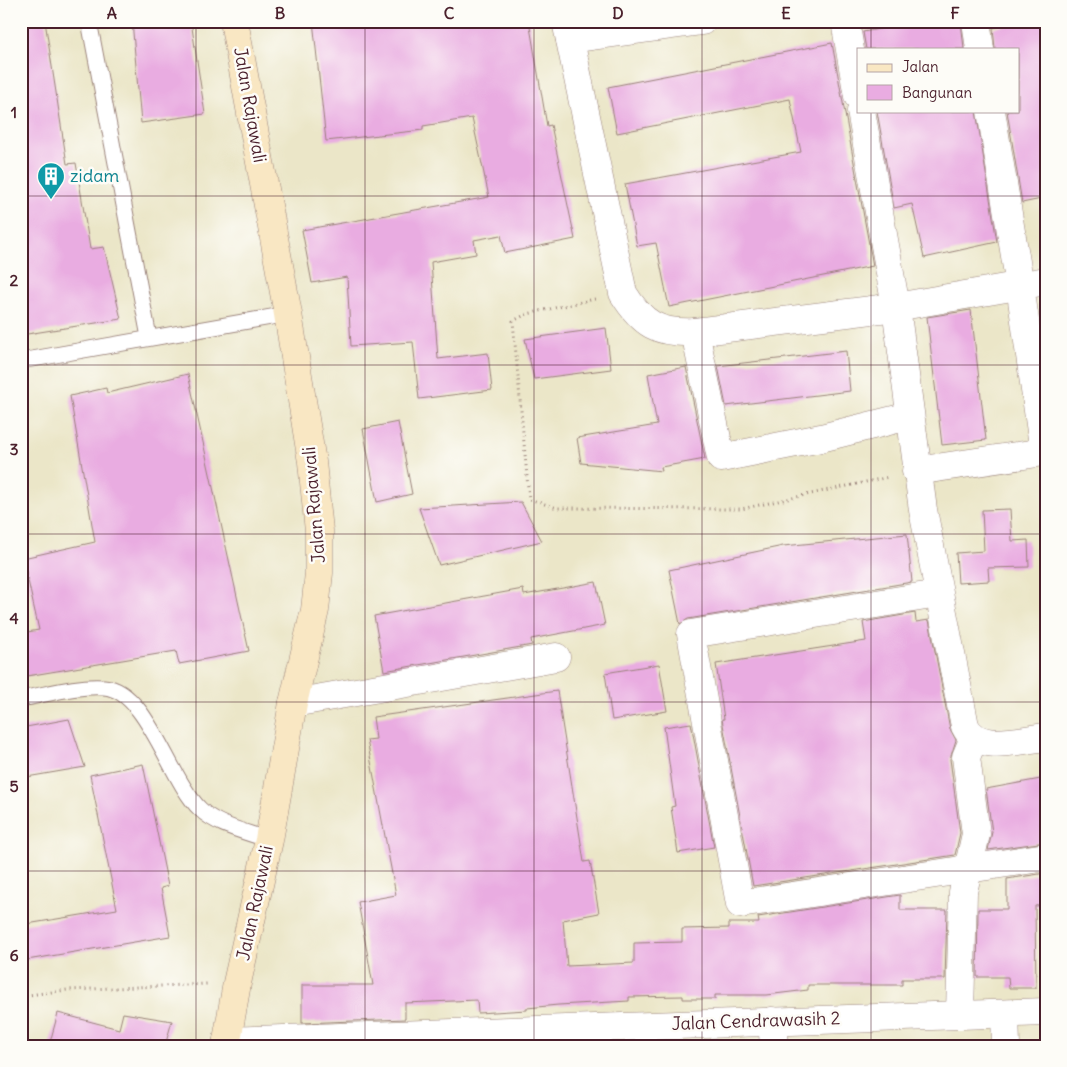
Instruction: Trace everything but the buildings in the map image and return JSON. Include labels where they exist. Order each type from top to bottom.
[{"type":"main road","name":"Jalan Rajawali","points":[[227,1043],[269,840],[293,704],[315,610],[320,573],[319,531],[312,462],[288,314],[234,21]]},
{"type":"street","points":[[702,21],[568,30],[622,293],[634,311],[649,324],[672,333],[695,332],[896,307],[1033,284]]},
{"type":"street","points":[[845,21],[857,90]]},
{"type":"street","points":[[976,21],[980,48]]},
{"type":"street","points":[[861,112],[896,307],[917,476],[938,594],[965,726],[970,736],[989,743],[1046,737]]},
{"type":"street","points":[[917,476],[1045,452],[1033,284],[991,112]]},
{"type":"street","points":[[695,332],[720,458],[821,438],[909,416]]},
{"type":"street","points":[[938,594],[691,634],[740,904],[1046,857]]},
{"type":"street","points":[[293,704],[556,656]]},
{"type":"street","points":[[960,1014],[962,892],[976,834],[966,757],[974,738]]},
{"type":"street","name":"Jalan Cendrawasih 2","points":[[227,1043],[773,1033],[960,1014],[1046,1012]]},
{"type":"street","points":[[1005,1014],[1006,1046]]},
{"type":"lane","points":[[89,21],[149,337]]},
{"type":"lane","points":[[21,361],[288,314]]},
{"type":"lane","points":[[21,699],[74,689],[105,687],[123,693],[141,710],[178,781],[201,810],[227,825],[269,840]]},
{"type":"path","points":[[622,293],[526,314],[513,321],[529,499],[557,508],[741,510],[917,476]]},
{"type":"path","points":[[21,996],[67,990],[238,983]]},
{"type":"place","name":"zidam","points":[[51,200]]}]
